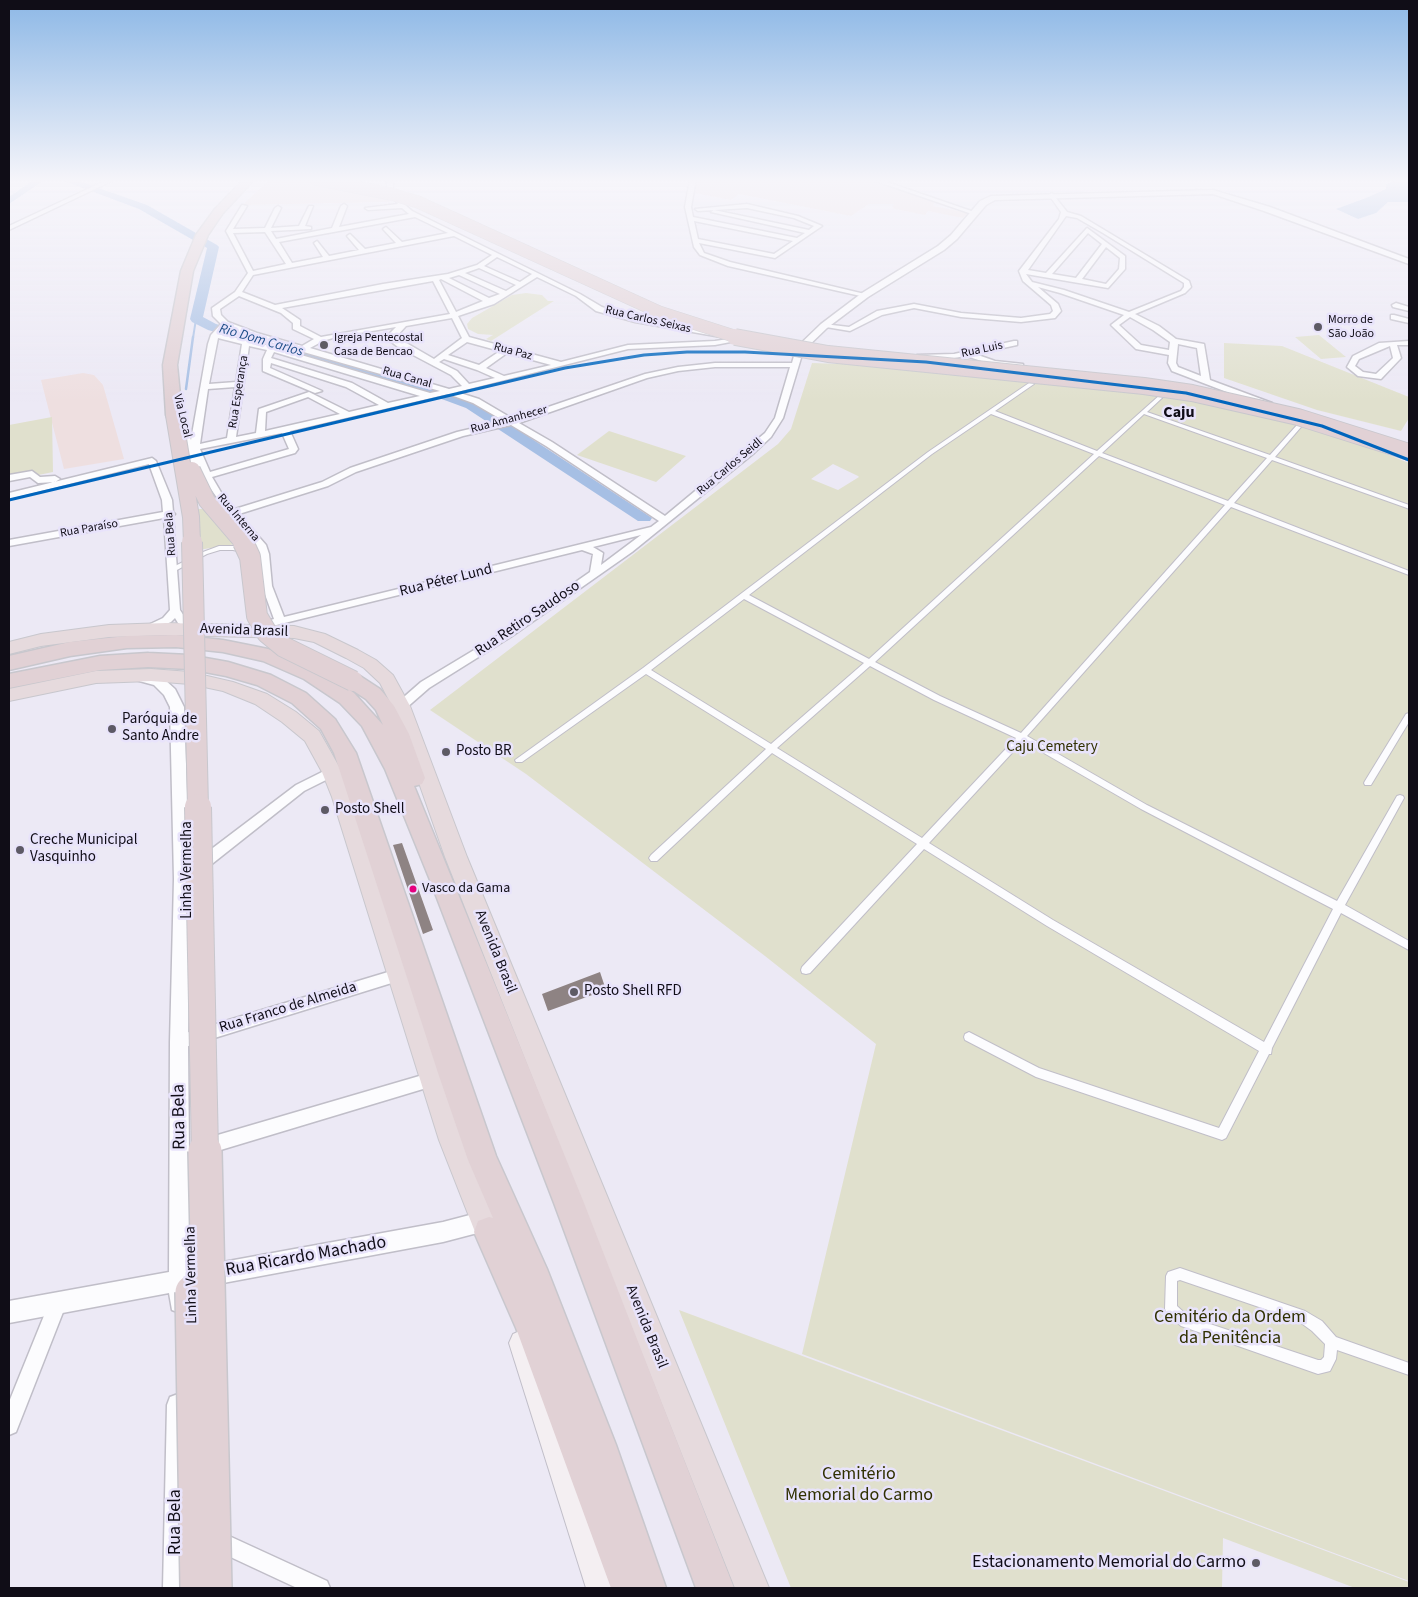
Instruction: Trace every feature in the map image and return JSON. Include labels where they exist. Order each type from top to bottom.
[{"type":"highway","name":"Linha Vermelha","points":[[182,254],[159,366],[163,418],[181,499],[184,584],[197,1588]]},
{"type":"highway","name":"Linha Vermelha","points":[[192,254],[186,270],[170,365],[174,415],[191,517],[215,1588]]},
{"type":"highway","points":[[531,254],[659,312],[736,337],[828,354],[1144,386],[1201,395],[1298,417],[1409,452]]},
{"type":"highway","points":[[174,415],[197,483],[204,496],[242,540],[250,557],[257,616],[263,628],[284,647],[353,681],[379,700],[398,734],[429,819],[442,880]]},
{"type":"highway","name":"Avenida Brasil","points":[[9,648],[41,640],[85,633],[144,629],[300,632],[319,638],[375,668],[387,679],[401,706],[456,857],[752,1588]]},
{"type":"highway","name":"Avenida Brasil","points":[[9,663],[48,653],[111,643],[176,641],[244,649],[290,664],[330,685],[358,708],[378,734],[396,769],[442,880],[509,1055],[569,1203],[715,1588]]},
{"type":"highway","points":[[9,656],[39,649],[111,643]]},
{"type":"highway","points":[[9,681],[100,663],[148,660],[189,662],[228,669],[264,680],[298,698],[328,724],[345,753],[455,1081],[484,1160],[531,1269],[598,1446],[648,1588]]},
{"type":"highway","points":[[9,695],[82,679],[130,675],[190,678],[227,686],[261,700],[289,717],[312,736],[332,772],[452,1140],[487,1227],[531,1323],[630,1588]]},
{"type":"main road","points":[[487,1227],[505,1290],[601,1588]]},
{"type":"street","name":"Via Local","points":[[197,254],[189,282],[175,356],[174,377],[177,403],[199,477],[211,500],[247,538],[258,574],[262,615],[274,622]]},
{"type":"street","points":[[241,254],[251,273]]},
{"type":"street","points":[[284,254],[291,266]]},
{"type":"street","points":[[325,254],[328,258]]},
{"type":"street","points":[[355,254],[251,273],[238,293],[216,308],[220,329],[196,426],[196,447],[260,436],[468,388],[635,345],[715,343],[742,339]]},
{"type":"street","name":"Rua Carlos Seixas","points":[[493,254],[537,274],[607,312],[635,320],[799,350]]},
{"type":"street","points":[[703,254],[716,260],[864,296]]},
{"type":"street","points":[[762,254],[780,254]]},
{"type":"street","name":"Rua Carlos Seidl","points":[[654,529],[768,435],[778,418],[799,350],[824,326],[864,296],[932,254]]},
{"type":"street","points":[[824,326],[850,329],[880,313],[914,306],[961,315],[1021,320],[1055,314],[1054,304],[1023,278],[1022,271],[1036,254]]},
{"type":"street","points":[[1047,276],[1067,254]]},
{"type":"street","points":[[1077,282],[1098,254]]},
{"type":"street","points":[[1022,271],[1104,287],[1110,285],[1119,274],[1124,262],[1120,254]]},
{"type":"street","points":[[1141,254],[1188,282],[1188,287],[1183,292],[1129,314],[1116,323],[1116,326],[1134,344],[1144,348],[1173,353]]},
{"type":"street","name":"Rua Carlos Seidl","points":[[1386,254],[1409,262]]},
{"type":"street","points":[[276,307],[460,273],[478,266],[496,255]]},
{"type":"street","points":[[478,266],[522,285]]},
{"type":"street","points":[[460,273],[506,294]]},
{"type":"street","points":[[303,349],[320,339],[453,316],[491,302],[522,285],[537,274]]},
{"type":"street","points":[[438,278],[491,302]]},
{"type":"street","points":[[434,362],[466,339],[453,316],[438,278]]},
{"type":"street","points":[[1031,284],[1062,291],[1129,314],[1156,328],[1174,341],[1201,346],[1206,381]]},
{"type":"street","points":[[238,293],[276,307],[297,322],[296,327],[320,339]]},
{"type":"street","points":[[1396,305],[1409,309]]},
{"type":"street","points":[[1394,317],[1409,321]]},
{"type":"street","points":[[403,325],[393,334],[392,338],[401,345],[454,373],[468,388]]},
{"type":"street","points":[[220,329],[246,343],[440,393]]},
{"type":"street","name":"Rua Canal","points":[[220,329],[254,335],[440,393],[476,401],[506,423],[549,444],[665,521]]},
{"type":"street","name":"Rua Paz","points":[[466,339],[560,364]]},
{"type":"street","points":[[1174,341],[1172,363],[1175,369],[1305,418]]},
{"type":"street","name":"Rua Esperança","points":[[231,441],[246,343]]},
{"type":"street","name":"Rua Luis","points":[[799,350],[905,357],[942,357],[966,354],[1014,343]]},
{"type":"street","points":[[1393,344],[1397,358],[1378,378],[1368,376],[1352,368],[1354,360],[1382,345],[1393,344],[1409,343]]},
{"type":"street","points":[[271,349],[266,369],[318,391]]},
{"type":"street","points":[[480,368],[506,350]]},
{"type":"street","points":[[966,354],[994,363],[1203,391],[1210,390],[1216,385]]},
{"type":"street","points":[[443,356],[480,368],[504,379]]},
{"type":"street","points":[[267,359],[360,389],[387,406]]},
{"type":"street","name":"Rua Amanhecer","points":[[232,513],[325,484],[353,470],[460,434],[506,423],[661,372],[714,365],[794,366]]},
{"type":"street","points":[[260,436],[262,411],[268,407],[318,391],[338,382]]},
{"type":"street","points":[[205,387],[240,384]]},
{"type":"street","points":[[519,760],[646,670],[745,596],[868,499],[1032,384]]},
{"type":"street","points":[[309,394],[347,415]]},
{"type":"street","points":[[654,858],[772,748],[870,662],[1161,396]]},
{"type":"street","points":[[991,412],[1409,574]]},
{"type":"street","points":[[1143,412],[1409,507]]},
{"type":"street","points":[[806,970],[1022,737],[1231,505],[1299,426]]},
{"type":"street","points":[[207,476],[294,449],[285,430]]},
{"type":"street","points":[[1363,439],[1409,457]]},
{"type":"street","name":"Rua Interna","points":[[196,447],[207,476],[232,513],[250,530],[264,554],[267,586],[274,622]]},
{"type":"street","name":"Rua Bela","points":[[101,474],[152,461],[161,480],[170,514],[175,610]]},
{"type":"street","points":[[9,478],[32,474],[38,480],[46,481],[92,472],[101,474]]},
{"type":"street","points":[[9,496],[101,474]]},
{"type":"street","name":"Rua Paraíso","points":[[9,543],[170,514]]},
{"type":"street","name":"Rua Péter Lund","points":[[238,631],[348,606],[654,529]]},
{"type":"street","name":"Rua Retiro Saudoso","points":[[401,706],[425,685],[508,634],[595,574],[654,529]]},
{"type":"street","points":[[582,546],[598,553],[599,559],[595,574]]},
{"type":"street","points":[[173,569],[219,548],[232,548],[264,554]]},
{"type":"street","points":[[745,596],[937,698],[1022,737],[1144,807],[1339,907],[1409,946]]},
{"type":"street","points":[[144,629],[167,620],[175,610],[182,621],[199,629]]},
{"type":"street","points":[[646,670],[1050,923],[1267,1050]]},
{"type":"street","name":"Rua Bela","points":[[130,675],[159,682],[170,692],[177,707],[182,879],[179,1042],[180,1280],[176,1588]]},
{"type":"street","points":[[1368,783],[1409,716]]},
{"type":"street","points":[[182,879],[300,788],[332,772]]},
{"type":"street","points":[[969,1037],[1036,1072],[1222,1134],[1267,1050],[1339,907],[1400,798]]},
{"type":"street","name":"Rua Franco de Almeida","points":[[179,1042],[398,975]]},
{"type":"street","points":[[180,1154],[433,1079]]},
{"type":"street","name":"Rua Ricardo Machado","points":[[9,1312],[443,1232],[487,1227]]},
{"type":"street","points":[[1332,1342],[1330,1359],[1325,1366],[1318,1367],[1185,1322],[1171,1309],[1172,1276],[1180,1274],[1301,1316],[1317,1326],[1332,1342],[1409,1369]]},
{"type":"street","points":[[9,1426],[58,1302]]},
{"type":"street","points":[[176,1520],[320,1588]]},
{"type":"shaded area","points":[[83,373],[94,375],[103,385],[124,459],[64,469],[41,380]]},
{"type":"green space","points":[[526,293],[542,295],[548,301],[554,301],[491,341],[486,339],[493,335],[478,334],[468,329],[467,324],[472,318],[512,295]]},
{"type":"green space","points":[[1319,335],[1346,357],[1321,359],[1295,337]]},
{"type":"green space","points":[[1224,343],[1282,346],[1409,397],[1409,418],[1401,431],[1317,410],[1224,378]]},
{"type":"green space","name":"Caju Cemetery","points":[[812,363],[901,366],[1165,393],[1325,430],[1409,463],[1409,1581],[802,1354],[876,1044],[765,956],[526,774],[430,710],[778,444],[791,429]],"holes":[[[833,464],[858,476],[838,490],[811,479]]]},
{"type":"green space","points":[[52,417],[53,472],[9,481],[9,425]]},
{"type":"green space","points":[[609,431],[686,456],[656,482],[577,455]]},
{"type":"green space","points":[[197,509],[204,509],[236,544],[198,550]]},
{"type":"green space","name":"Cemitério Memorial do Carmo","points":[[679,1310],[1409,1582],[1409,1588],[1355,1588],[1223,1538],[1222,1588],[791,1588]]},
{"type":"building","name":"Vasco da Gama","points":[[402,843],[433,930],[423,934],[393,845]]},
{"type":"building","name":"Posto Shell RFD","points":[[600,972],[606,990],[548,1011],[542,994]]},
{"type":"waterway","name":"Rio Dom Carlos","points":[[211,254],[196,319],[212,327],[425,388],[471,405],[644,518]]},
{"type":"waterway","points":[[193,338],[196,319]]},
{"type":"waterway","points":[[186,389],[193,337]]},
{"type":"transit line","points":[[9,500],[565,368],[644,355],[687,352],[745,352],[926,362],[1186,393],[1322,426],[1409,460]]},
{"type":"place","name":"Morro de São João","points":[[1318,327]]},
{"type":"place","name":"Igreja Pentecostal Casa de Bencao","points":[[324,345]]},
{"type":"place","name":"Paróquia de Santo Andre","points":[[112,729]]},
{"type":"place","name":"Posto BR","points":[[446,752]]},
{"type":"place","name":"Posto Shell","points":[[325,810]]},
{"type":"place","name":"Creche Municipal Vasquinho","points":[[20,850]]},
{"type":"place","name":"Vasco da Gama","points":[[413,889]]},
{"type":"place","name":"Posto Shell RFD","points":[[574,992]]},
{"type":"place","name":"Estacionamento Memorial do Carmo","points":[[1256,1563]]},
{"type":"district","name":"Caju","points":[[1179,413]]},
{"type":"park label","name":"Cemitério da Ordem da Penitência","points":[[1230,1328]]}]
